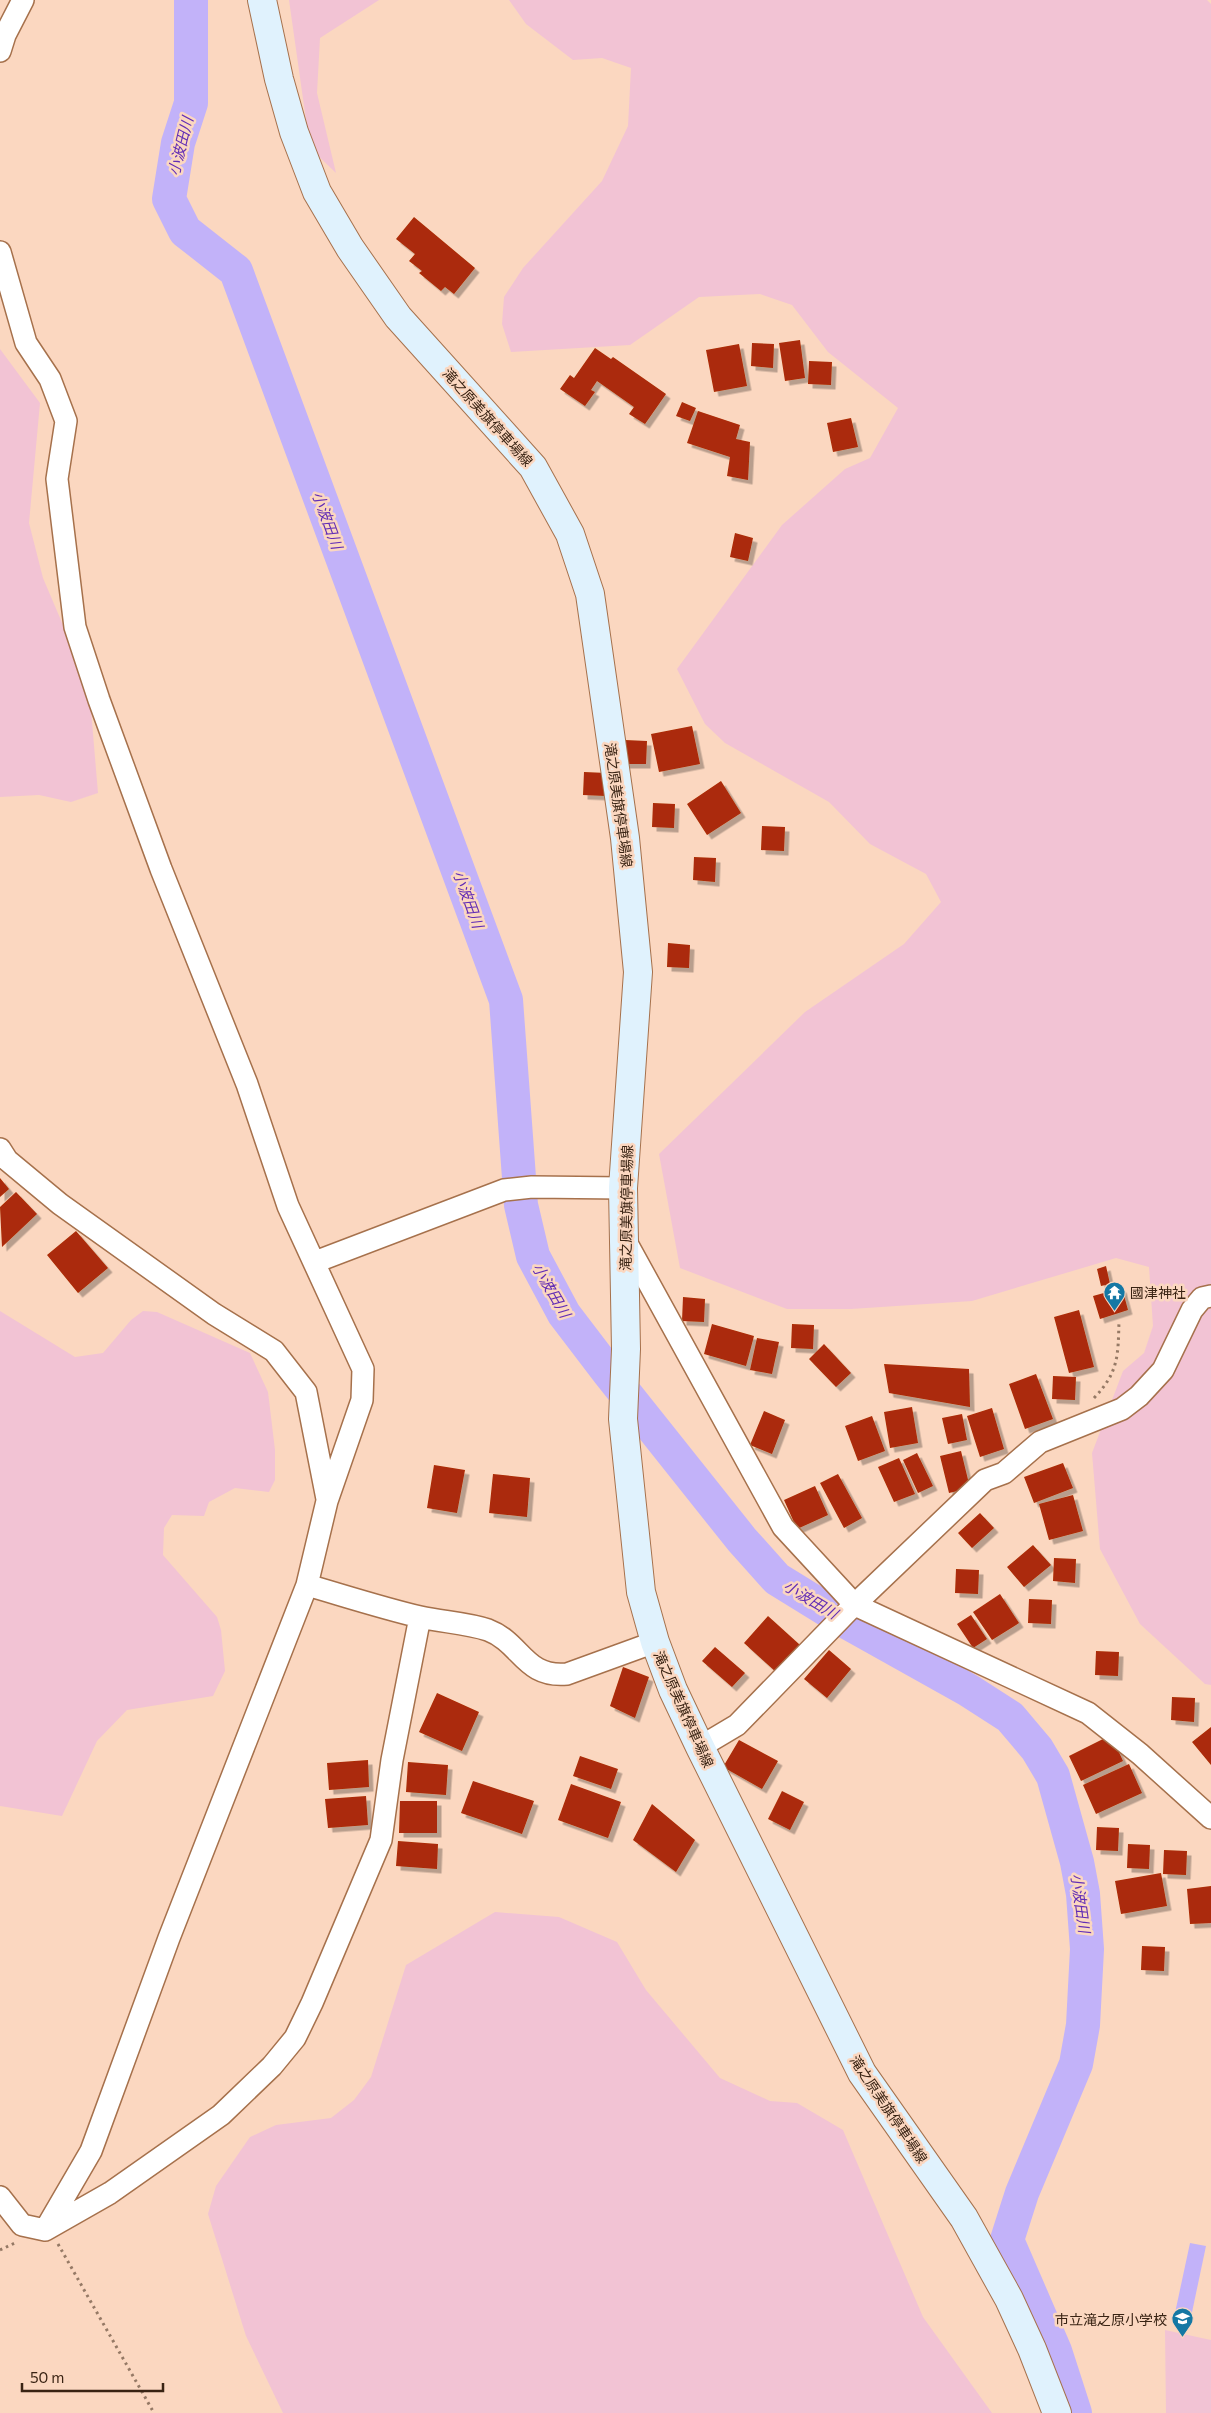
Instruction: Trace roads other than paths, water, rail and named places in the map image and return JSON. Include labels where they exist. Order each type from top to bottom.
[{"type":"main road","name":"滝之原美旗停車場線","points":[[262,0],[292,123],[317,192],[350,248],[398,316],[533,467],[570,534],[590,594],[625,838],[638,972],[623,1188],[626,1349],[623,1419],[641,1592],[654,1642],[673,1690],[700,1747],[862,2073],[964,2218],[1009,2299],[1032,2349],[1057,2413]]},
{"type":"street","points":[[0,51],[5,35],[23,0]]},
{"type":"street","points":[[0,252],[26,343],[50,379],[66,421],[58,479],[74,627],[161,869],[247,1084],[288,1206],[363,1369],[362,1400],[327,1502],[307,1585],[169,1938],[91,2151],[45,2230]]},
{"type":"street","points":[[0,1149],[7,1160],[60,1204],[214,1314],[274,1351],[306,1392],[327,1502]]},
{"type":"street","points":[[315,1262],[504,1190],[532,1187],[623,1188]]},
{"type":"street","points":[[624,1237],[783,1527],[852,1608],[1088,1713],[1140,1754],[1211,1818]]},
{"type":"street","points":[[700,1747],[737,1725],[852,1608],[985,1480],[1004,1473],[1040,1442],[1122,1409],[1139,1396],[1163,1370],[1192,1310],[1202,1298],[1211,1296]]},
{"type":"street","points":[[307,1585],[420,1617],[488,1630],[504,1639],[544,1674],[567,1674],[654,1642]]},
{"type":"street","points":[[0,2197],[22,2225],[45,2230],[110,2193],[221,2116],[272,2066],[295,2038],[312,2003],[380,1840],[401,1714],[420,1617]]},
{"type":"waterway","name":"小波田川","points":[[191,0],[191,103],[178,143],[169,199],[185,231],[236,271],[506,1000],[521,1205],[533,1256],[564,1314],[742,1540],[777,1579],[850,1624],[968,1690],[1010,1717],[1037,1749],[1053,1776],[1077,1862],[1083,1894],[1087,1949],[1083,2025],[1076,2064],[1022,2193],[1007,2240],[1055,2351],[1075,2413]]},
{"type":"place","name":"國津神社","points":[[1114,1311]]},
{"type":"place","name":"市立滝之原小学校","points":[[1183,2338]]}]
